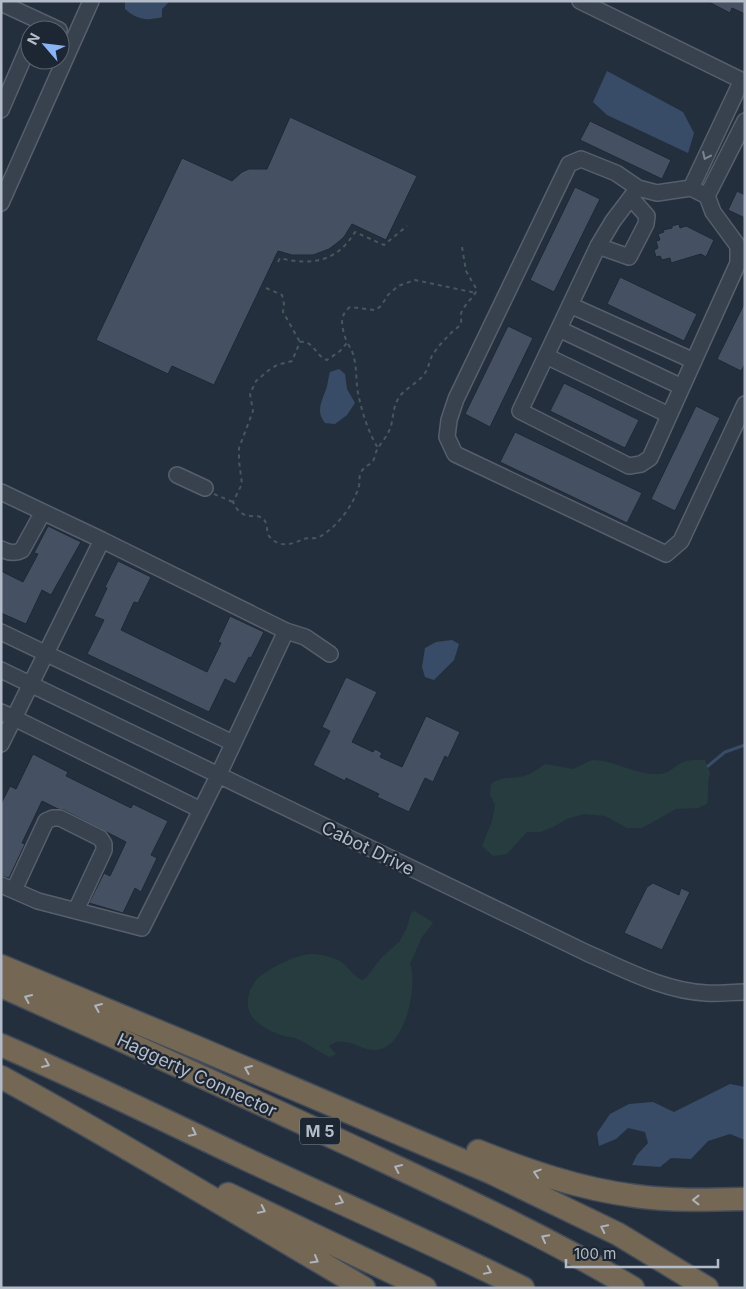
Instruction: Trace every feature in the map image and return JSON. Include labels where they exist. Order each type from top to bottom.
[{"type":"highway","points":[[1,966],[492,1173],[618,1234],[707,1288]]},
{"type":"highway","name":"Haggerty Connector","points":[[1,986],[238,1093],[507,1218],[583,1258],[633,1288]]},
{"type":"highway","points":[[1,1045],[68,1074],[424,1239],[523,1288]]},
{"type":"highway","points":[[1,1077],[93,1127],[425,1288]]},
{"type":"highway","points":[[279,1082],[355,1106],[512,1165],[563,1182],[634,1196],[673,1200],[745,1199]]},
{"type":"highway","points":[[93,1127],[216,1202],[364,1288]]},
{"type":"street","points":[[2,197],[91,1]]},
{"type":"street","points":[[580,1],[743,81],[690,188]]},
{"type":"street","points":[[1,3],[28,20]]},
{"type":"street","points":[[70,36],[75,38]]},
{"type":"street","points":[[1,110],[20,66]]},
{"type":"street","points":[[634,193],[598,246],[520,411],[629,466],[641,464],[650,458],[738,263],[741,244],[713,212],[708,196],[745,121]]},
{"type":"street","points":[[717,132],[736,139]]},
{"type":"street","points":[[598,246],[629,257],[646,224],[647,216],[634,193],[616,173],[581,159],[569,164],[456,399],[449,420],[447,438],[455,454],[666,554],[681,541],[745,404]]},
{"type":"street","points":[[634,193],[657,193],[690,188],[708,196]]},
{"type":"street","points":[[570,305],[694,361]]},
{"type":"street","points":[[559,329],[682,387]]},
{"type":"street","points":[[546,356],[669,415]]},
{"type":"street","points":[[177,475],[205,488]]},
{"type":"street","points":[[1,492],[286,631],[305,637],[330,654]]},
{"type":"street","points":[[1,549],[12,553],[22,550],[43,512]]},
{"type":"street","points":[[1,744],[8,715],[31,685],[102,540]]},
{"type":"street","points":[[76,910],[104,850],[104,844],[100,838],[60,818],[46,821],[8,887],[38,901],[142,928],[218,776],[286,631]]},
{"type":"street","points":[[1,632],[233,743]]},
{"type":"street","name":"Cabot Drive","points":[[1,670],[218,776],[588,953],[638,975],[670,986],[704,993],[745,992]]},
{"type":"street","points":[[8,715],[201,810]]},
{"type":"path","points":[[278,262],[280,258],[304,263],[326,258],[343,246],[355,232],[384,245],[407,226]]},
{"type":"path","points":[[205,488],[233,502],[236,510],[244,515],[262,518],[266,523],[269,535],[283,545],[296,544],[307,538],[320,537],[333,527],[354,501],[360,483],[360,475],[364,467],[373,461],[378,448],[389,432],[394,419],[395,405],[399,397],[425,373],[432,356],[441,343],[459,326],[462,311],[476,293],[476,285],[466,271],[462,247]]},
{"type":"path","points":[[378,448],[371,437],[358,391],[358,378],[354,357],[347,343],[341,323],[346,310],[350,307],[375,310],[381,306],[393,291],[404,283],[414,280],[476,293]]},
{"type":"path","points":[[266,288],[282,295],[284,315],[300,342]]},
{"type":"path","points":[[300,342],[305,341],[310,344],[320,357],[327,360],[340,351],[347,343]]},
{"type":"path","points":[[233,502],[242,484],[238,461],[239,448],[253,411],[250,394],[256,381],[269,370],[277,365],[292,361],[300,342]]},
{"type":"green space","points":[[592,760],[607,762],[645,773],[662,774],[684,762],[705,760],[710,773],[707,804],[698,808],[676,809],[642,828],[627,828],[605,816],[584,814],[567,819],[540,832],[527,832],[507,854],[493,856],[482,846],[492,821],[495,805],[490,795],[491,784],[495,781],[527,775],[545,764],[573,769]]},
{"type":"green space","points":[[414,911],[433,923],[422,937],[410,964],[412,986],[407,1014],[396,1038],[387,1046],[371,1050],[341,1041],[329,1046],[336,1054],[331,1057],[295,1038],[280,1035],[268,1029],[257,1022],[251,1014],[248,1004],[249,992],[258,978],[277,966],[300,956],[313,954],[330,957],[338,960],[362,980],[366,978],[381,958],[400,941],[411,913]]},
{"type":"water","points":[[125,1],[167,1],[168,3],[162,9],[162,17],[147,19],[138,17],[125,9]]},
{"type":"water","points":[[607,71],[683,112],[694,133],[688,153],[607,115],[593,102]]},
{"type":"water","points":[[339,369],[345,374],[347,389],[355,403],[347,415],[335,424],[325,423],[320,411],[321,404],[330,372]]},
{"type":"water","points":[[452,640],[459,644],[454,660],[434,680],[425,677],[422,667],[425,648],[436,642]]},
{"type":"water","points":[[730,1084],[745,1087],[745,1140],[730,1134],[708,1141],[691,1159],[671,1158],[660,1167],[632,1165],[637,1155],[648,1143],[645,1132],[628,1128],[616,1139],[599,1146],[597,1133],[610,1114],[629,1104],[653,1102],[674,1112]]},
{"type":"building","points":[[707,1],[745,1],[745,14],[732,8],[730,13]]},
{"type":"building","points":[[290,117],[417,176],[386,240],[352,224],[344,237],[337,243],[329,249],[313,255],[292,255],[278,251],[214,385],[172,366],[168,374],[96,340],[182,158],[232,181],[242,172],[249,169],[267,169]]},
{"type":"building","points":[[590,121],[671,160],[662,179],[580,140]]},
{"type":"building","points":[[575,187],[600,199],[554,292],[530,280]]},
{"type":"building","points":[[737,191],[745,195],[745,218],[728,210]]},
{"type":"building","points":[[679,224],[680,228],[686,226],[714,240],[706,257],[701,254],[671,263],[670,258],[662,260],[660,256],[656,257],[654,250],[658,248],[656,241],[660,240],[658,234]]},
{"type":"building","points":[[620,277],[697,314],[684,341],[607,304]]},
{"type":"building","points":[[745,302],[745,364],[741,371],[717,359]]},
{"type":"building","points":[[508,326],[533,338],[490,427],[465,414]]},
{"type":"building","points":[[564,383],[639,420],[625,448],[550,411]]},
{"type":"building","points":[[696,406],[720,418],[675,511],[651,499]]},
{"type":"building","points":[[515,432],[642,493],[627,523],[500,462]]},
{"type":"building","points":[[48,526],[81,542],[51,595],[42,590],[26,624],[1,613],[1,571],[23,582],[38,554],[34,553]]},
{"type":"building","points":[[118,561],[151,577],[138,603],[134,602],[121,630],[207,672],[221,643],[218,642],[230,616],[264,632],[235,684],[225,679],[209,712],[87,654],[104,620],[94,616],[107,588],[105,587]]},
{"type":"building","points":[[346,677],[377,692],[352,742],[373,752],[375,749],[382,753],[380,757],[402,767],[426,716],[460,732],[448,758],[445,756],[433,782],[425,778],[409,812],[377,797],[379,794],[346,778],[345,781],[313,765],[330,731],[322,727]]},
{"type":"building","points":[[33,754],[68,772],[66,776],[131,808],[133,804],[168,821],[151,855],[157,858],[141,892],[135,888],[123,913],[89,903],[104,873],[110,876],[126,842],[64,810],[42,801],[22,843],[25,844],[9,878],[1,876],[1,804],[10,786],[16,789]]},
{"type":"building","points":[[653,883],[679,895],[681,888],[690,892],[662,950],[624,933],[647,887]]},
{"type":"waterway","points":[[708,766],[725,752],[745,745]]}]
